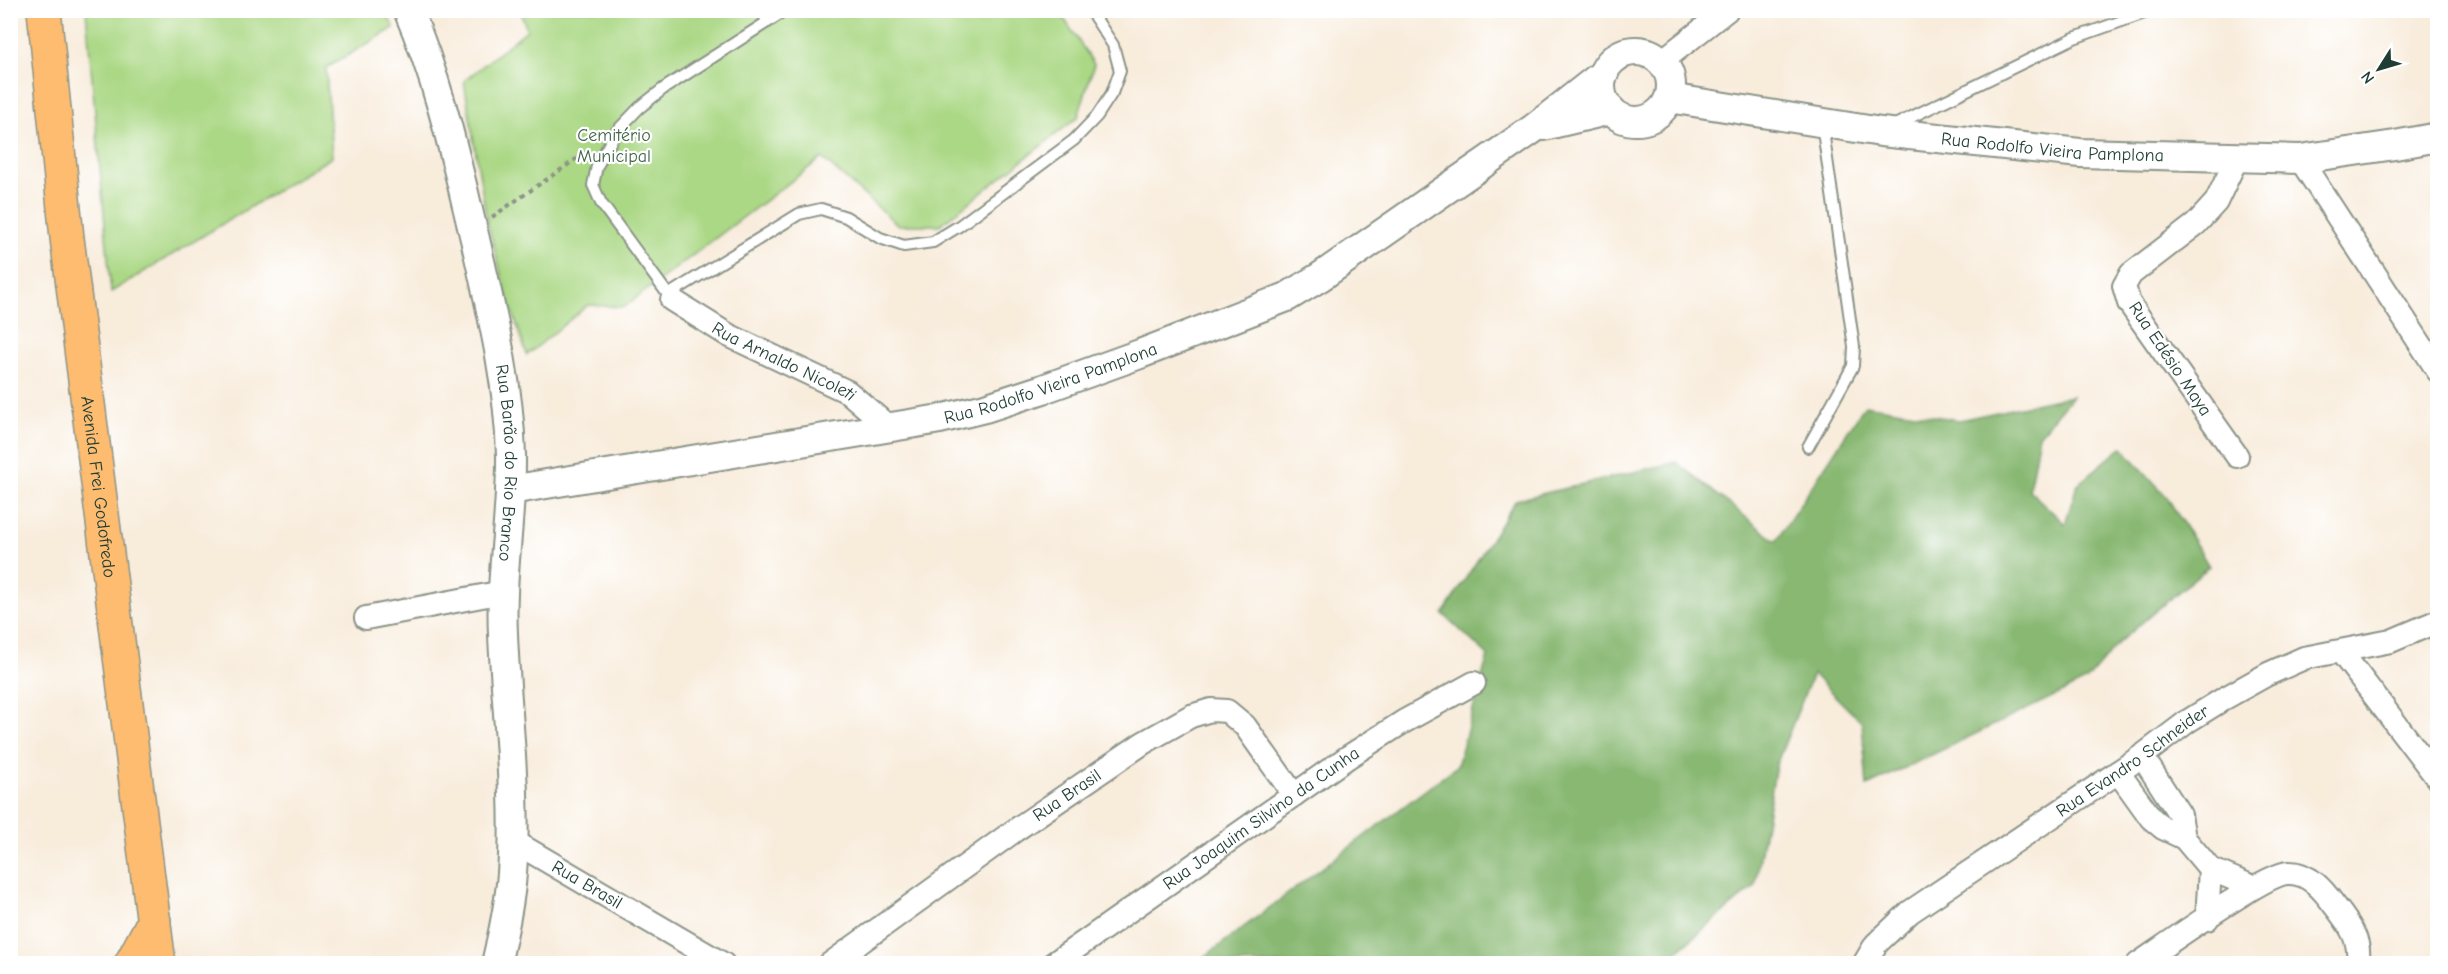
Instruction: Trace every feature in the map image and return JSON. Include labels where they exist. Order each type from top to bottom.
[{"type":"main road","name":"Avenida Frei Godofredo","points":[[44,10],[64,217],[159,963]]},
{"type":"main road","points":[[131,963],[154,921]]},
{"type":"main road","points":[[144,963],[154,921]]},
{"type":"street","name":"Rua Barão do Rio Branco","points":[[408,10],[448,123],[504,373],[509,419],[510,490],[503,592],[503,633],[513,841],[512,873],[496,963]]},
{"type":"street","points":[[1662,62],[1726,10]]},
{"type":"street","points":[[1634,51],[1644,51],[1662,62],[1671,79],[1669,98],[1664,107],[1648,119],[1628,120],[1611,110],[1602,92],[1604,73],[1616,57],[1634,51]]},
{"type":"street","name":"Rua Rodolfo Vieira Pamplona","points":[[510,490],[890,428],[985,408],[1043,389],[1287,297],[1320,277],[1533,129],[1604,73]]},
{"type":"street","name":"Rua Rodolfo Vieira Pamplona","points":[[1669,98],[1881,132],[2080,153],[2300,159],[2438,137]]},
{"type":"street","name":"Rua Rodolfo Vieira Pamplona","points":[[1533,129],[1611,110]]},
{"type":"street","name":"Rua Edésio Maya","points":[[2237,158],[2216,202],[2196,224],[2131,274],[2124,286],[2129,303],[2237,456]]},
{"type":"street","points":[[2300,159],[2438,371]]},
{"type":"street","name":"Rua Arnaldo Nicoleti","points":[[670,298],[728,335],[848,392],[890,428]]},
{"type":"street","points":[[366,618],[503,592]]},
{"type":"street","name":"Rua Evandro Schneider","points":[[1864,963],[1876,944],[1910,912],[2142,756],[2188,721],[2268,674],[2304,658],[2391,641],[2438,621]]},
{"type":"street","points":[[2341,652],[2438,779]]},
{"type":"street","name":"Rua Joaquim Silvino da Cunha","points":[[1053,963],[1403,722],[1474,683]]},
{"type":"street","name":"Rua Brasil","points":[[830,963],[1014,831],[1143,743],[1191,716],[1211,710],[1227,711],[1245,726],[1294,795]]},
{"type":"street","points":[[2142,756],[2180,815],[2184,838]]},
{"type":"street","points":[[2118,772],[2151,818],[2163,828],[2184,838],[2210,869],[2253,887]]},
{"type":"street","name":"Rua Brasil","points":[[513,841],[723,963]]},
{"type":"street","points":[[2207,919],[2210,869]]},
{"type":"street","points":[[2138,963],[2253,887],[2286,872],[2303,875],[2323,890],[2351,927],[2358,943],[2358,963]]},
{"type":"lane","points":[[761,10],[768,22]]},
{"type":"lane","points":[[786,10],[663,89],[639,108],[616,132],[597,166],[593,185],[601,203],[670,298],[799,214],[821,209],[846,217],[880,238],[904,246],[933,242],[959,226],[1074,140],[1097,116],[1112,93],[1120,71],[1113,45],[1090,10]]},
{"type":"lane","points":[[1881,132],[2074,38],[2153,10]]},
{"type":"lane","points":[[1808,447],[1853,366],[1854,347],[1822,124]]},
{"type":"path","points":[[473,232],[499,211],[616,132]]},
{"type":"green space","name":"Cemitério Municipal","points":[[520,10],[1059,11],[1094,64],[1078,117],[940,225],[898,225],[822,158],[624,307],[588,305],[527,355],[506,293],[487,221],[464,81],[527,30]]},
{"type":"green space","points":[[86,11],[385,11],[394,28],[326,68],[332,157],[111,292]]},
{"type":"green space","points":[[2072,396],[2039,435],[2029,490],[2065,524],[2077,485],[2122,447],[2167,497],[2209,566],[2119,642],[2086,681],[1867,786],[1862,723],[1813,674],[1776,765],[1755,886],[1663,963],[1195,964],[1457,766],[1488,656],[1443,614],[1516,500],[1676,462],[1776,541],[1865,405],[1959,420]]}]
